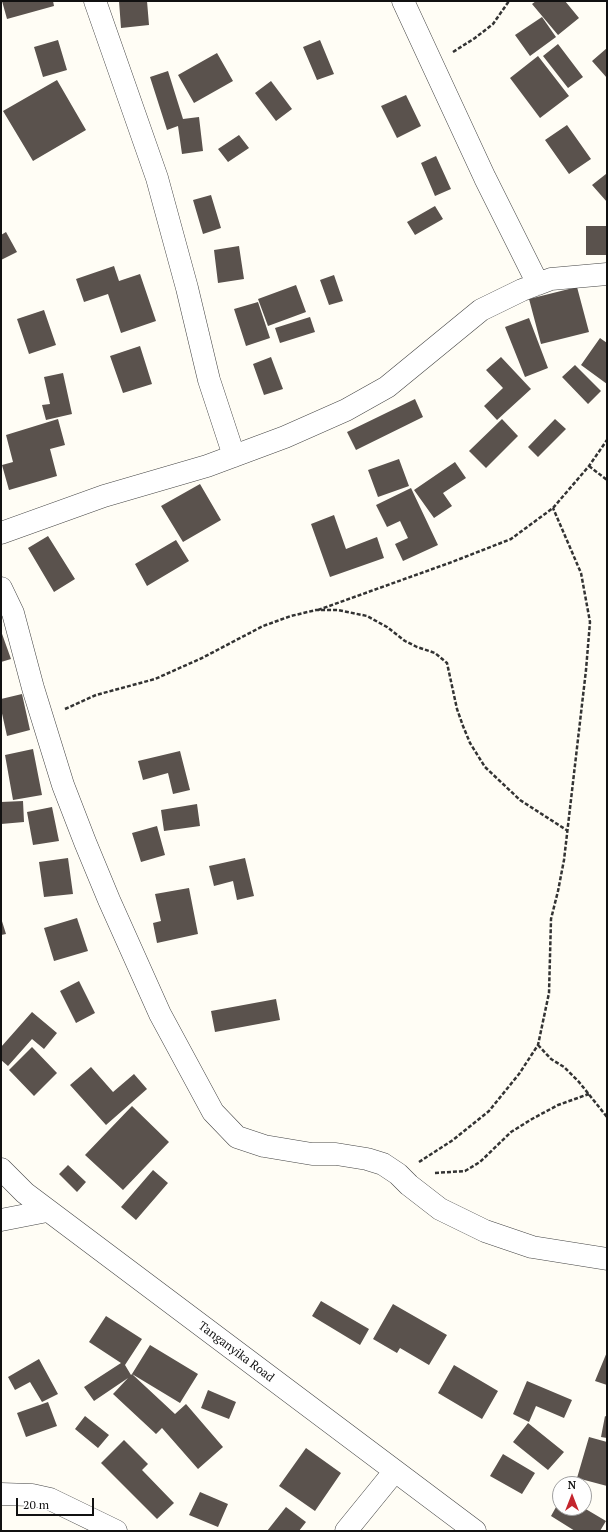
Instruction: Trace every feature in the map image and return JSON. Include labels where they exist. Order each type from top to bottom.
[{"type":"street","points":[[95,1],[157,178],[187,288],[209,380],[234,456]]},
{"type":"street","points":[[403,1],[485,178],[538,284]]},
{"type":"street","points":[[1,533],[104,496],[207,466],[285,437],[346,410],[387,387],[481,310],[551,279],[607,274]]},
{"type":"street","points":[[1,588],[12,614],[63,785],[109,900],[160,1014],[213,1112],[237,1137],[264,1146],[312,1154],[336,1154],[367,1159],[383,1164],[400,1173],[409,1185],[440,1209],[485,1231],[532,1247],[607,1259]]},
{"type":"street","name":"Tanganyika Road","points":[[1,1169],[25,1193],[48,1211],[394,1472],[475,1531]]},
{"type":"street","points":[[1,1220],[48,1211]]},
{"type":"street","points":[[346,1531],[394,1472]]},
{"type":"street","points":[[1,1494],[32,1495],[50,1499],[116,1531]]},
{"type":"path","points":[[433,66],[493,24],[509,1]]},
{"type":"path","points":[[43,718],[96,695],[155,679],[202,658],[263,626],[291,616],[316,610],[511,539],[553,508],[589,466],[607,440]]},
{"type":"path","points":[[589,466],[607,480]]},
{"type":"path","points":[[400,1173],[454,1140],[489,1111],[519,1074],[538,1045],[549,993],[551,919],[560,884],[568,831],[590,622],[581,573],[553,508]]},
{"type":"path","points":[[316,610],[338,610],[367,616],[417,647],[435,653],[447,663],[457,709],[463,726],[470,742],[485,767],[520,800],[568,831]]},
{"type":"path","points":[[538,1045],[551,1059],[564,1067],[580,1082],[607,1117]]},
{"type":"path","points":[[400,1173],[441,1174],[465,1171],[480,1162],[511,1132],[558,1105],[589,1094]]},
{"type":"building","points":[[2,1],[53,1],[54,6],[7,19]]},
{"type":"building","points":[[119,1],[147,1],[149,25],[121,28]]},
{"type":"building","points":[[536,1],[565,1],[579,18],[558,35],[532,4]]},
{"type":"building","points":[[542,17],[556,37],[530,56],[515,35]]},
{"type":"building","points":[[58,40],[67,70],[43,77],[34,47]]},
{"type":"building","points":[[320,40],[334,74],[317,80],[303,47]]},
{"type":"building","points":[[558,44],[583,77],[568,88],[543,56]]},
{"type":"building","points":[[607,48],[607,78],[592,61]]},
{"type":"building","points":[[217,53],[233,81],[194,103],[178,75]]},
{"type":"building","points":[[538,56],[569,96],[540,118],[510,78]]},
{"type":"building","points":[[168,71],[183,119],[199,117],[203,151],[182,154],[178,126],[167,130],[150,77]]},
{"type":"building","points":[[57,80],[86,130],[33,161],[3,111]]},
{"type":"building","points":[[271,81],[292,109],[276,121],[255,93]]},
{"type":"building","points":[[406,95],[421,126],[397,138],[381,106]]},
{"type":"building","points":[[567,125],[591,159],[569,174],[545,140]]},
{"type":"building","points":[[239,135],[249,148],[228,162],[218,149]]},
{"type":"building","points":[[436,156],[451,189],[435,196],[421,163]]},
{"type":"building","points":[[606,174],[607,175],[607,202],[592,185]]},
{"type":"building","points":[[211,195],[221,228],[203,234],[193,200]]},
{"type":"building","points":[[435,206],[443,219],[415,235],[407,222]]},
{"type":"building","points":[[586,226],[607,226],[607,255],[586,255]]},
{"type":"building","points":[[6,232],[17,252],[1,260],[1,235]]},
{"type":"building","points":[[239,246],[244,279],[218,283],[214,250]]},
{"type":"building","points":[[114,266],[119,281],[140,274],[156,321],[121,333],[108,294],[84,302],[76,279]]},
{"type":"building","points":[[334,275],[343,301],[329,305],[320,280]]},
{"type":"building","points":[[296,285],[306,312],[268,326],[258,299]]},
{"type":"building","points":[[577,287],[589,332],[541,344],[529,299]]},
{"type":"building","points":[[258,302],[270,338],[246,346],[234,309]]},
{"type":"building","points":[[44,310],[56,345],[29,354],[17,319]]},
{"type":"building","points":[[310,317],[315,332],[280,343],[275,328]]},
{"type":"building","points":[[529,318],[548,368],[525,377],[505,327]]},
{"type":"building","points":[[600,338],[607,343],[607,384],[581,365]]},
{"type":"building","points":[[140,346],[152,384],[123,393],[110,356]]},
{"type":"building","points":[[271,357],[283,389],[264,395],[253,364]]},
{"type":"building","points":[[501,357],[531,389],[497,420],[484,406],[503,388],[486,370]]},
{"type":"building","points":[[575,365],[601,391],[588,404],[562,377]]},
{"type":"building","points":[[63,373],[72,414],[46,420],[42,405],[50,404],[44,377]]},
{"type":"building","points":[[415,399],[423,417],[356,450],[347,432]]},
{"type":"building","points":[[58,419],[65,445],[50,449],[57,476],[9,490],[2,465],[13,462],[6,435]]},
{"type":"building","points":[[502,419],[518,436],[486,468],[469,451]]},
{"type":"building","points":[[555,419],[566,429],[538,457],[528,447]]},
{"type":"building","points":[[399,459],[409,486],[378,497],[368,470]]},
{"type":"building","points":[[455,462],[466,478],[443,493],[452,506],[434,518],[414,490]]},
{"type":"building","points":[[200,484],[221,520],[183,542],[161,506]]},
{"type":"building","points":[[411,488],[438,545],[403,561],[395,544],[408,538],[400,521],[387,527],[376,505]]},
{"type":"building","points":[[334,515],[346,549],[377,537],[384,558],[330,577],[311,524]]},
{"type":"building","points":[[48,536],[75,579],[54,592],[28,548]]},
{"type":"building","points":[[176,540],[189,561],[147,586],[135,564]]},
{"type":"building","points":[[1,631],[11,659],[1,662]]},
{"type":"building","points":[[22,694],[30,730],[7,736],[1,709],[1,699]]},
{"type":"building","points":[[33,749],[42,795],[13,800],[5,755]]},
{"type":"building","points":[[180,751],[190,790],[173,794],[168,773],[143,780],[138,761]]},
{"type":"building","points":[[23,801],[24,822],[1,824],[1,802]]},
{"type":"building","points":[[197,804],[200,826],[164,831],[161,810]]},
{"type":"building","points":[[52,807],[59,841],[33,845],[27,812]]},
{"type":"building","points":[[157,826],[165,855],[141,862],[132,833]]},
{"type":"building","points":[[68,858],[73,894],[44,897],[39,862]]},
{"type":"building","points":[[245,858],[254,896],[237,900],[233,881],[214,886],[209,866]]},
{"type":"building","points":[[189,888],[198,934],[157,943],[153,923],[161,921],[155,894]]},
{"type":"building","points":[[1,918],[6,934],[1,935]]},
{"type":"building","points":[[77,918],[88,951],[54,961],[44,928]]},
{"type":"building","points":[[79,981],[95,1013],[76,1023],[60,991]]},
{"type":"building","points":[[276,999],[280,1020],[215,1032],[211,1011]]},
{"type":"building","points":[[32,1012],[57,1033],[44,1049],[32,1039],[8,1066],[1,1060],[1,1047]]},
{"type":"building","points":[[32,1047],[57,1073],[34,1096],[9,1070]]},
{"type":"building","points":[[91,1067],[113,1092],[134,1074],[147,1089],[106,1125],[70,1085]]},
{"type":"building","points":[[132,1106],[169,1142],[123,1190],[85,1155]]},
{"type":"building","points":[[68,1165],[86,1182],[77,1192],[59,1174]]},
{"type":"building","points":[[153,1170],[168,1183],[136,1220],[121,1207]]},
{"type":"building","points":[[321,1301],[369,1329],[360,1345],[312,1316]]},
{"type":"building","points":[[393,1304],[447,1335],[429,1365],[400,1348],[397,1353],[373,1339]]},
{"type":"building","points":[[106,1316],[142,1339],[125,1365],[131,1375],[132,1374],[175,1414],[186,1404],[223,1447],[198,1469],[162,1428],[156,1434],[113,1394],[128,1378],[94,1401],[84,1387],[121,1363],[89,1342]]},
{"type":"building","points":[[150,1345],[198,1374],[180,1403],[132,1374]]},
{"type":"building","points":[[607,1352],[607,1385],[595,1381]]},
{"type":"building","points":[[39,1359],[58,1394],[42,1402],[30,1382],[15,1390],[8,1377]]},
{"type":"building","points":[[454,1365],[498,1391],[482,1419],[438,1393]]},
{"type":"building","points":[[527,1381],[572,1400],[564,1418],[536,1406],[529,1422],[513,1414]]},
{"type":"building","points":[[208,1390],[236,1402],[229,1419],[201,1408]]},
{"type":"building","points":[[48,1402],[57,1426],[26,1437],[17,1413]]},
{"type":"building","points":[[85,1416],[109,1435],[98,1448],[75,1429]]},
{"type":"building","points":[[605,1416],[607,1417],[607,1438],[601,1437]]},
{"type":"building","points":[[528,1423],[564,1452],[548,1470],[513,1442]]},
{"type":"building","points":[[589,1437],[607,1442],[607,1486],[592,1482],[592,1476],[578,1476]]},
{"type":"building","points":[[124,1440],[148,1464],[142,1470],[174,1503],[157,1519],[101,1463]]},
{"type":"building","points":[[306,1448],[341,1473],[315,1511],[279,1486]]},
{"type":"building","points":[[503,1454],[535,1473],[522,1494],[490,1476]]},
{"type":"building","points":[[200,1492],[228,1504],[218,1527],[189,1515]]},
{"type":"building","points":[[286,1507],[306,1522],[299,1531],[267,1531]]},
{"type":"building","points":[[592,1513],[606,1521],[600,1531],[575,1531],[551,1516],[552,1514],[552,1516],[592,1516]]}]
